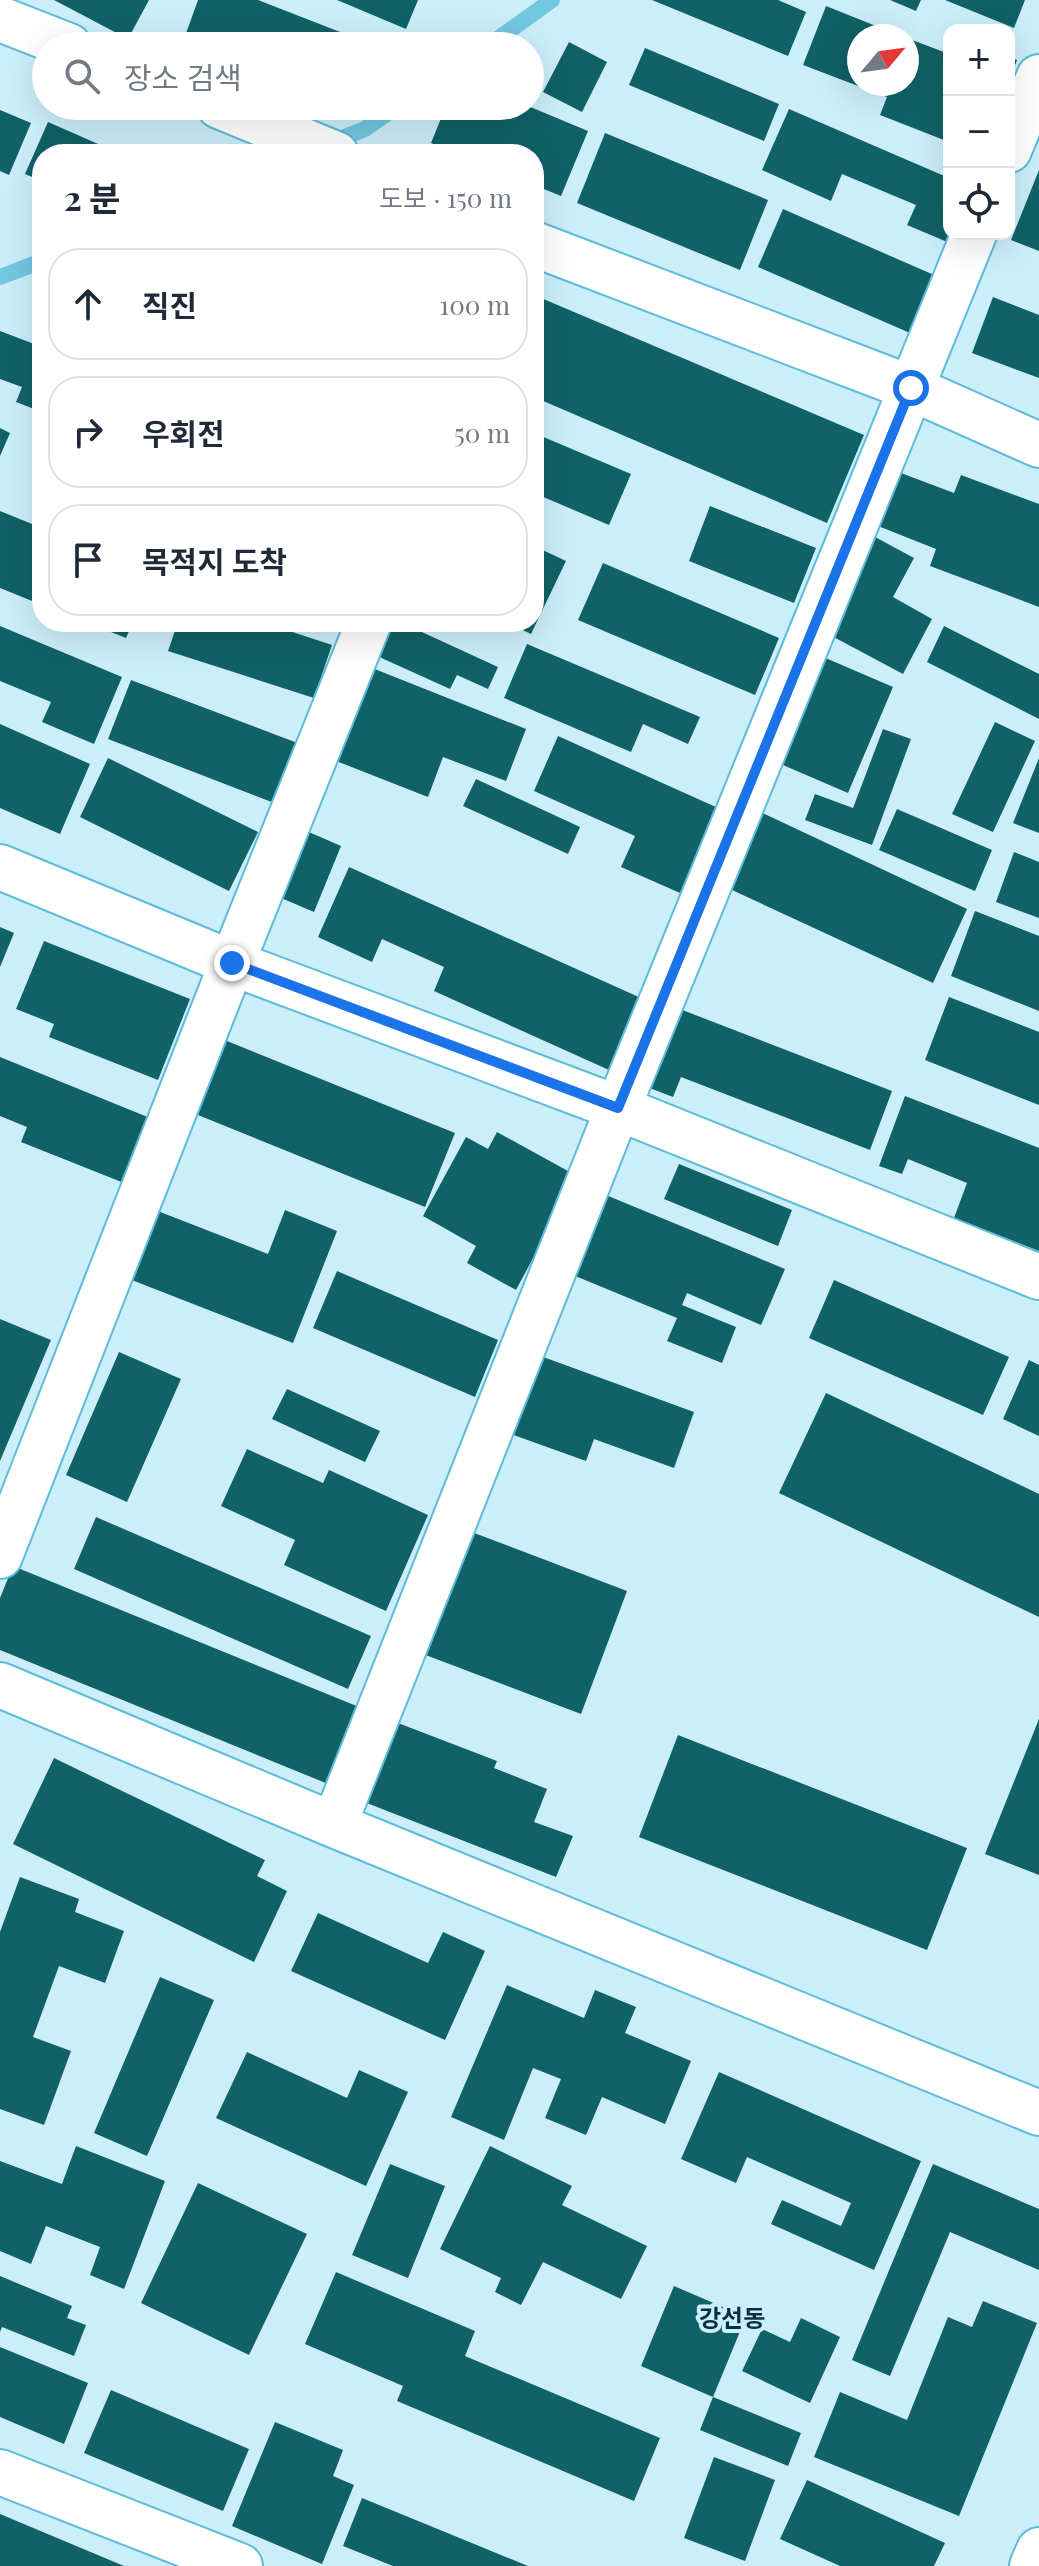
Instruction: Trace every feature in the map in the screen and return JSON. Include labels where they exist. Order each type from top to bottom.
[{"type":"street","points":[[0,19],[33,32]]},
{"type":"street","points":[[1015,135],[1039,77]]},
{"type":"street","points":[[255,120],[314,144]]},
{"type":"street","points":[[334,1825],[618,1108],[972,240]]},
{"type":"street","points":[[544,248],[911,388],[1039,445]]},
{"type":"street","points":[[0,1556],[365,632]]},
{"type":"street","points":[[0,867],[232,963],[618,1108],[1039,1277]]},
{"type":"street","points":[[0,1685],[1039,2113]]},
{"type":"street","points":[[0,2472],[240,2566]]},
{"type":"street","points":[[1032,2566],[1039,2550]]},
{"type":"building","points":[[54,0],[149,0],[132,32],[115,32]]},
{"type":"building","points":[[198,0],[258,0],[340,32],[187,32]]},
{"type":"building","points":[[337,0],[418,0],[406,29]]},
{"type":"building","points":[[652,0],[778,0],[806,12],[788,56]]},
{"type":"building","points":[[890,0],[921,0],[916,11]]},
{"type":"building","points":[[945,0],[1025,0],[1015,25]]},
{"type":"building","points":[[826,6],[871,24],[847,24],[847,82],[803,65]]},
{"type":"building","points":[[569,42],[607,62],[582,112],[544,90]]},
{"type":"building","points":[[919,43],[943,52],[943,140],[880,115],[887,97],[884,96],[919,96]]},
{"type":"building","points":[[645,48],[779,104],[764,141],[629,85]]},
{"type":"building","points":[[789,109],[943,175],[943,240],[954,240],[952,244],[907,225],[916,205],[842,174],[831,201],[762,170]]},
{"type":"building","points":[[0,110],[31,123],[9,175],[0,171]]},
{"type":"building","points":[[544,113],[588,131],[561,196],[544,189],[544,144],[431,143],[440,120],[544,120]]},
{"type":"building","points":[[48,122],[98,144],[38,144]]},
{"type":"building","points":[[605,133],[768,200],[740,270],[577,203]]},
{"type":"building","points":[[32,158],[32,177],[25,174]]},
{"type":"building","points":[[1039,170],[1039,251],[1011,240],[1015,240],[1015,230]]},
{"type":"building","points":[[783,209],[934,275],[910,333],[758,267]]},
{"type":"building","points":[[993,297],[1039,315],[1039,378],[972,353]]},
{"type":"building","points":[[544,299],[864,435],[827,523],[544,401]]},
{"type":"building","points":[[0,331],[32,343],[32,408],[16,402],[22,387],[0,379]]},
{"type":"building","points":[[0,428],[10,433],[0,456]]},
{"type":"building","points":[[544,437],[631,474],[609,525],[544,497]]},
{"type":"building","points":[[893,470],[954,493],[961,475],[1039,504],[1039,607],[930,566],[936,549],[873,524]]},
{"type":"building","points":[[710,506],[816,548],[794,603],[689,561]]},
{"type":"building","points":[[0,511],[32,524],[32,601],[0,588]]},
{"type":"building","points":[[864,531],[914,558],[893,597],[932,619],[903,674],[813,626]]},
{"type":"building","points":[[544,551],[566,561],[544,607]]},
{"type":"building","points":[[603,563],[779,638],[755,695],[578,620]]},
{"type":"building","points":[[0,626],[122,677],[94,744],[42,722],[51,702],[0,681]]},
{"type":"building","points":[[944,626],[1039,674],[1039,719],[927,662]]},
{"type":"building","points":[[111,632],[129,632],[126,638]]},
{"type":"building","points":[[175,632],[292,632],[332,645],[314,698],[168,651]]},
{"type":"building","points":[[375,632],[422,632],[498,667],[488,689],[457,675],[450,689],[366,651]]},
{"type":"building","points":[[527,644],[700,717],[688,744],[643,724],[631,752],[504,698]]},
{"type":"building","points":[[814,653],[893,687],[848,793],[769,759]]},
{"type":"building","points":[[362,664],[526,729],[506,781],[443,757],[428,797],[326,757]]},
{"type":"building","points":[[131,680],[300,744],[277,804],[108,739]]},
{"type":"building","points":[[995,722],[1035,741],[993,832],[952,814]]},
{"type":"building","points":[[0,724],[90,764],[60,834],[0,808]]},
{"type":"building","points":[[883,729],[911,739],[872,845],[805,820],[815,794],[853,808]]},
{"type":"building","points":[[558,736],[718,808],[680,893],[621,867],[635,836],[534,791]]},
{"type":"building","points":[[108,758],[258,832],[229,891],[80,817]]},
{"type":"building","points":[[1039,758],[1039,833],[1013,823]]},
{"type":"building","points":[[476,779],[580,827],[568,854],[463,806]]},
{"type":"building","points":[[754,809],[967,909],[933,983],[719,884]]},
{"type":"building","points":[[897,809],[992,850],[975,891],[879,850]]},
{"type":"building","points":[[295,826],[341,846],[314,912],[267,892]]},
{"type":"building","points":[[1014,852],[1039,862],[1039,918],[996,902]]},
{"type":"building","points":[[349,867],[641,998],[609,1070],[434,991],[444,967],[382,939],[372,962],[318,937]]},
{"type":"building","points":[[975,911],[1039,936],[1039,1011],[951,976]]},
{"type":"building","points":[[0,927],[14,933],[0,967]]},
{"type":"building","points":[[44,941],[190,999],[158,1080],[49,1037],[54,1024],[16,1009]]},
{"type":"building","points":[[949,997],[1039,1032],[1039,1105],[925,1060]]},
{"type":"building","points":[[672,1006],[892,1091],[870,1150],[681,1077],[673,1097],[642,1085]]},
{"type":"building","points":[[222,1039],[455,1133],[425,1207],[193,1113]]},
{"type":"building","points":[[0,1057],[150,1118],[124,1183],[21,1142],[27,1127],[0,1116]]},
{"type":"building","points":[[905,1096],[1039,1148],[1039,1251],[954,1218],[967,1183],[908,1159],[902,1174],[879,1166]]},
{"type":"building","points":[[497,1132],[577,1176],[516,1290],[467,1263],[476,1246],[423,1216],[466,1137],[488,1149]]},
{"type":"building","points":[[679,1164],[792,1210],[778,1246],[664,1199]]},
{"type":"building","points":[[601,1193],[785,1269],[761,1325],[687,1293],[682,1305],[736,1327],[722,1363],[667,1341],[677,1318],[568,1273]]},
{"type":"building","points":[[150,1208],[268,1254],[285,1210],[337,1231],[293,1343],[124,1277]]},
{"type":"building","points":[[337,1271],[498,1340],[475,1397],[313,1328]]},
{"type":"building","points":[[834,1280],[1009,1357],[983,1415],[809,1338]]},
{"type":"building","points":[[0,1319],[51,1340],[0,1461]]},
{"type":"building","points":[[119,1352],[181,1379],[127,1502],[66,1475]]},
{"type":"building","points":[[535,1354],[694,1412],[674,1468],[594,1439],[586,1461],[508,1433]]},
{"type":"building","points":[[1029,1360],[1039,1365],[1039,1436],[1003,1419]]},
{"type":"building","points":[[287,1389],[380,1431],[365,1462],[272,1419]]},
{"type":"building","points":[[826,1393],[1039,1494],[1039,1617],[779,1493]]},
{"type":"building","points":[[247,1449],[323,1483],[329,1470],[428,1515],[386,1611],[284,1565],[295,1540],[221,1506]]},
{"type":"building","points":[[96,1517],[371,1636],[348,1689],[74,1569]]},
{"type":"building","points":[[469,1531],[627,1591],[581,1714],[423,1654]]},
{"type":"building","points":[[13,1566],[364,1709],[333,1786],[0,1650],[0,1598]]},
{"type":"building","points":[[385,1718],[497,1761],[494,1768],[547,1789],[534,1822],[573,1836],[556,1877],[354,1798]]},
{"type":"building","points":[[1039,1719],[1039,1875],[985,1854]]},
{"type":"building","points":[[678,1735],[967,1848],[927,1950],[639,1837]]},
{"type":"building","points":[[54,1758],[265,1860],[257,1876],[287,1891],[254,1962],[13,1844]]},
{"type":"building","points":[[20,1877],[79,1899],[75,1912],[124,1931],[105,1983],[59,1966],[33,2037],[71,2051],[44,2125],[0,2109],[0,1932]]},
{"type":"building","points":[[318,1913],[428,1963],[443,1932],[485,1951],[445,2040],[291,1971]]},
{"type":"building","points":[[160,1977],[214,2000],[147,2156],[94,2133]]},
{"type":"building","points":[[507,1985],[584,2018],[595,1990],[636,2007],[625,2033],[691,2061],[665,2124],[602,2097],[586,2135],[545,2118],[561,2079],[533,2068],[504,2140],[451,2117]]},
{"type":"building","points":[[247,2052],[347,2098],[359,2070],[408,2092],[366,2186],[216,2118]]},
{"type":"building","points":[[719,2072],[921,2161],[874,2270],[771,2224],[782,2200],[841,2226],[851,2203],[747,2157],[736,2183],[681,2159]]},
{"type":"building","points":[[76,2146],[165,2181],[124,2289],[90,2275],[100,2247],[46,2226],[31,2264],[0,2251],[0,2161],[62,2184]]},
{"type":"building","points":[[490,2146],[572,2186],[562,2205],[647,2246],[621,2299],[543,2262],[521,2305],[495,2292],[501,2278],[440,2249]]},
{"type":"building","points":[[390,2164],[445,2186],[408,2278],[352,2255]]},
{"type":"building","points":[[933,2164],[1039,2209],[1039,2270],[950,2232],[890,2376],[852,2360]]},
{"type":"building","points":[[198,2183],[307,2234],[249,2355],[141,2303]]},
{"type":"building","points":[[336,2272],[475,2331],[465,2356],[660,2438],[634,2501],[397,2401],[403,2386],[305,2344]]},
{"type":"building","points":[[0,2276],[72,2306],[67,2318],[86,2325],[74,2356],[2,2327],[0,2332]]},
{"type":"building","points":[[674,2286],[746,2317],[713,2397],[641,2366]]},
{"type":"building","points":[[983,2301],[1037,2323],[959,2516],[814,2457],[840,2392],[907,2420],[948,2317],[972,2327]]},
{"type":"building","points":[[801,2318],[840,2337],[810,2403],[742,2371],[762,2329],[790,2342]]},
{"type":"building","points":[[0,2347],[88,2383],[64,2444],[0,2417]]},
{"type":"building","points":[[111,2390],[249,2449],[223,2511],[84,2453]]},
{"type":"building","points":[[713,2397],[801,2433],[788,2466],[700,2430]]},
{"type":"building","points":[[275,2422],[343,2450],[333,2476],[354,2485],[322,2564],[232,2526]]},
{"type":"building","points":[[714,2457],[775,2480],[745,2561],[684,2538]]},
{"type":"building","points":[[807,2480],[945,2543],[934,2566],[840,2566],[780,2539]]},
{"type":"building","points":[[362,2498],[528,2566],[393,2566],[343,2546]]},
{"type":"building","points":[[0,2514],[124,2566],[0,2566]]},
{"type":"waterway","points":[[507,32],[552,0]]},
{"type":"waterway","points":[[330,143],[365,129],[378,120]]},
{"type":"waterway","points":[[0,277],[32,265]]},
{"type":"district","name":"강선동","points":[[732,2319]]},
{"type":"route","points":[[232,963],[618,1108],[911,388]]}]
